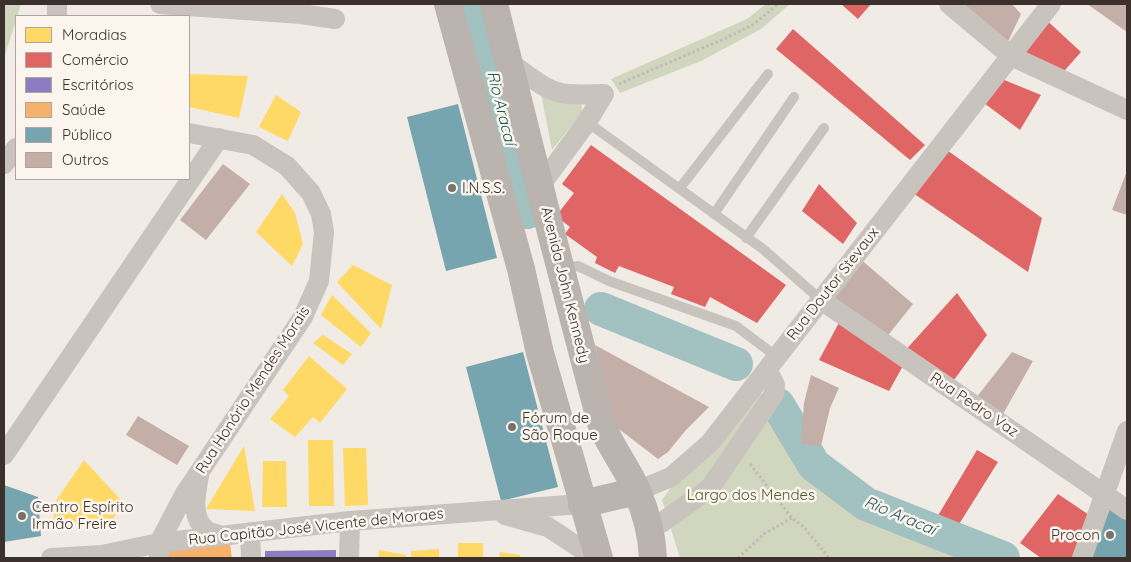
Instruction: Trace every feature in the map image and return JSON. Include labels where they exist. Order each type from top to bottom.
[{"type":"main road","points":[[448,4],[513,241],[540,352],[599,558]]},
{"type":"main road","name":"Avenida John Kennedy","points":[[494,4],[560,269],[601,423],[637,491],[648,525],[653,558]]},
{"type":"main road","points":[[513,241],[551,232]]},
{"type":"main road","points":[[582,504],[637,491]]},
{"type":"street","points":[[160,4],[301,14],[336,19]]},
{"type":"street","points":[[949,4],[1011,56],[1127,110]]},
{"type":"street","name":"Rua Doutor Stevaux","points":[[637,491],[671,477],[710,443],[1051,4]]},
{"type":"street","points":[[509,62],[546,88],[554,91],[567,94],[604,94]]},
{"type":"street","points":[[540,186],[587,122],[604,94]]},
{"type":"street","name":"Rua Honório Mendes Morais","points":[[159,551],[184,495],[303,317],[319,281],[324,232],[321,214],[311,194],[287,166],[253,145],[190,133]]},
{"type":"street","points":[[4,455],[219,138]]},
{"type":"street","points":[[4,164],[15,149]]},
{"type":"street","name":"Rua Pedro Vaz","points":[[821,300],[1127,510]]},
{"type":"street","points":[[648,525],[661,523],[710,488],[774,394],[775,386],[772,363]]},
{"type":"street","points":[[1082,558],[1127,431]]},
{"type":"street","points":[[200,471],[195,507],[198,519],[206,530],[221,536]]},
{"type":"street","name":"Rua Capitão José Vicente de Moraes","points":[[63,558],[159,551],[221,536],[350,521],[582,504]]},
{"type":"street","points":[[492,511],[548,527],[595,558]]},
{"type":"street","points":[[350,521],[350,558]]},
{"type":"street","points":[[250,532],[251,558]]},
{"type":"lane","points":[[680,188],[768,74]]},
{"type":"lane","points":[[714,214],[794,97]]},
{"type":"lane","points":[[587,122],[746,238],[764,249],[821,300]]},
{"type":"lane","points":[[746,238],[824,128]]},
{"type":"lane","points":[[560,269],[578,266],[609,281],[736,326],[772,363]]},
{"type":"path","points":[[604,94],[626,80],[684,57],[754,24],[778,4]]},
{"type":"path","points":[[754,472],[792,518],[804,527],[829,558]]},
{"type":"path","points":[[738,558],[764,534],[792,518]]},
{"type":"green space","points":[[4,4],[21,4],[18,15],[15,15],[15,23],[4,58]]},
{"type":"green space","points":[[766,4],[790,4],[761,29],[701,61],[620,93],[611,79],[747,19]]},
{"type":"green space","points":[[541,94],[581,104],[583,112],[552,150]]},
{"type":"green space","name":"Largo dos Mendes","points":[[756,389],[772,403],[809,468],[863,511],[976,558],[680,558],[662,500],[678,478]]},
{"type":"building: Moradias","points":[[190,74],[248,76],[239,118],[190,107]]},
{"type":"building: Moradias","points":[[276,95],[301,112],[288,141],[259,127]]},
{"type":"building: Moradias","points":[[282,194],[295,213],[303,244],[292,266],[256,232]]},
{"type":"building: Moradias","points":[[353,265],[392,285],[381,329],[337,282]]},
{"type":"building: Moradias","points":[[332,295],[371,333],[361,347],[321,315]]},
{"type":"building: Moradias","points":[[323,335],[352,354],[343,365],[313,343]]},
{"type":"building: Moradias","points":[[309,356],[347,389],[320,423],[313,417],[295,437],[270,419],[289,396],[283,390]]},
{"type":"building: Moradias","points":[[308,440],[333,440],[334,506],[309,506]]},
{"type":"building: Moradias","points":[[244,446],[255,511],[206,509]]},
{"type":"building: Moradias","points":[[343,448],[366,448],[368,505],[345,506]]},
{"type":"building: Moradias","points":[[84,460],[121,500],[112,523],[53,522],[55,502]]},
{"type":"building: Moradias","points":[[263,461],[286,461],[287,507],[262,507]]},
{"type":"building: Moradias","points":[[458,543],[483,543],[483,558],[458,558]]},
{"type":"building: Moradias","points":[[439,549],[439,558],[411,558],[411,551]]},
{"type":"building: Moradias","points":[[379,550],[406,555],[406,558],[378,558]]},
{"type":"building: Moradias","points":[[500,552],[520,555],[520,558],[499,558]]},
{"type":"building: Comércio","points":[[841,4],[871,4],[858,19]]},
{"type":"building: Comércio","points":[[1042,16],[1081,52],[1058,78],[1011,56]]},
{"type":"building: Comércio","points":[[793,29],[925,145],[910,160],[776,49]]},
{"type":"building: Comércio","points":[[997,77],[1041,95],[1020,130],[980,100]]},
{"type":"building: Comércio","points":[[591,145],[786,285],[757,323],[710,297],[705,307],[671,294],[674,287],[619,266],[615,273],[595,263],[597,257],[565,234],[570,227],[556,216],[574,193],[562,184]]},
{"type":"building: Comércio","points":[[944,148],[1042,218],[1028,272],[910,191]]},
{"type":"building: Comércio","points":[[819,184],[857,223],[843,244],[802,211]]},
{"type":"building: Comércio","points":[[957,293],[987,335],[951,384],[903,353]]},
{"type":"building: Comércio","points":[[841,319],[904,364],[889,391],[819,360]]},
{"type":"building: Comércio","points":[[977,450],[998,462],[951,537],[930,529]]},
{"type":"building: Comércio","points":[[1058,494],[1095,519],[1079,558],[1041,558],[1020,543]]},
{"type":"building: Escritórios","points":[[336,550],[336,558],[265,558],[265,551]]},
{"type":"building: Saúde","points":[[229,536],[232,558],[161,558],[160,544]]},
{"type":"building: Público","name":"I.N.S.S.","points":[[458,104],[497,258],[446,271],[407,117]]},
{"type":"building: Público","name":"Fórum de São Roque","points":[[523,352],[558,487],[501,501],[466,367]]},
{"type":"building: Público","name":"Centro Espírito Irmão Freire","points":[[4,485],[38,497],[41,536],[4,542]]},
{"type":"building: Público","name":"Procon","points":[[1106,496],[1127,512],[1127,558],[1084,558]]},
{"type":"building: Outros","points":[[949,4],[1012,4],[1021,14],[1004,50]]},
{"type":"building: Outros","points":[[1087,4],[1127,4],[1127,32]]},
{"type":"building: Outros","points":[[223,164],[250,184],[206,240],[180,220]]},
{"type":"building: Outros","points":[[1127,171],[1127,215],[1112,210]]},
{"type":"building: Outros","points":[[859,258],[913,304],[885,339],[824,299]]},
{"type":"building: Outros","points":[[595,345],[709,407],[686,430],[668,452],[658,459],[615,426]]},
{"type":"building: Outros","points":[[1012,352],[1033,361],[999,421],[972,403]]},
{"type":"building: Outros","points":[[811,375],[839,388],[830,408],[821,446],[801,444],[804,403]]},
{"type":"building: Outros","points":[[138,416],[189,446],[177,465],[126,435]]},
{"type":"waterway","name":"Rio Aracaí","points":[[475,4],[527,212]]},
{"type":"waterway","name":"Rio Aracaí","points":[[601,309],[736,364]]},
{"type":"waterway","name":"Rio Aracaí","points":[[778,405],[814,465],[866,504],[1003,558]]},
{"type":"place","name":"I.N.S.S.","points":[[452,188]]},
{"type":"place","name":"Fórum de São Roque","points":[[512,427]]},
{"type":"place","name":"Centro Espírito Irmão Freire","points":[[22,516]]},
{"type":"place","name":"Procon","points":[[1110,535]]}]
